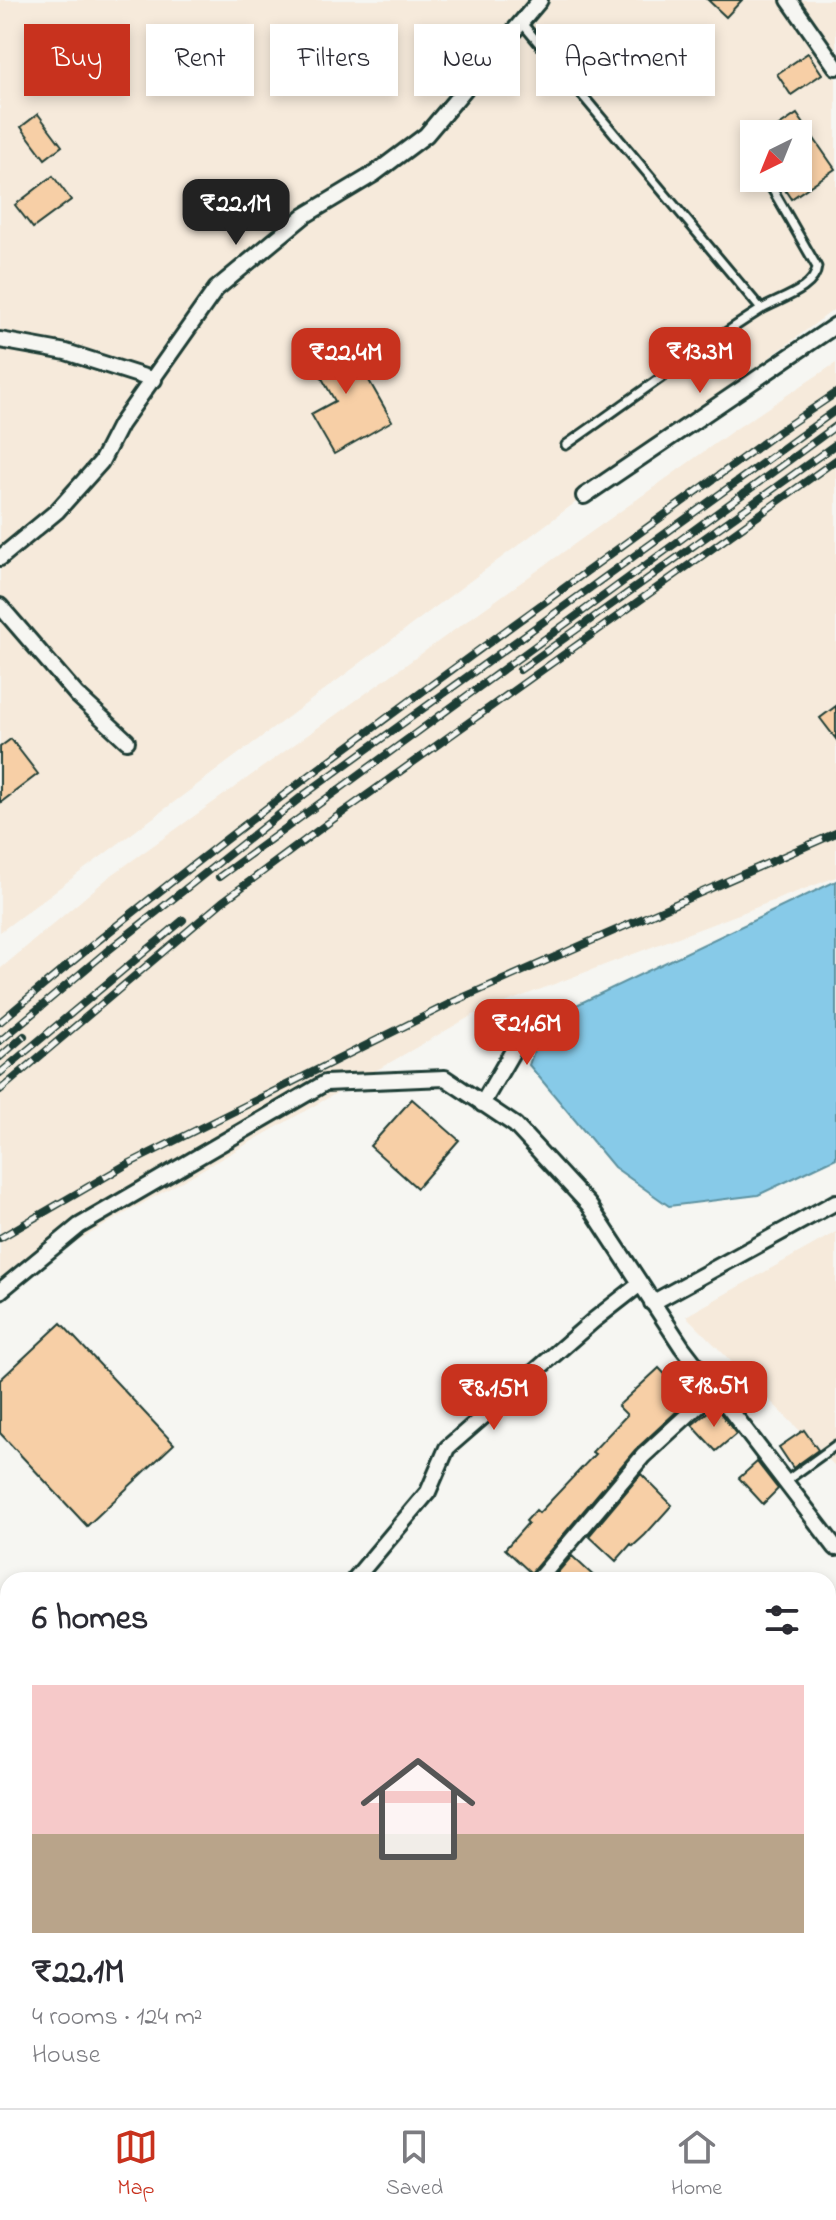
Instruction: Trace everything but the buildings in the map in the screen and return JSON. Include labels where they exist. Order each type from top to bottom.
[{"type":"street","points":[[0,558],[57,511],[101,462],[120,425],[216,289],[304,216],[374,174],[426,135],[540,0]]},
{"type":"street","points":[[789,0],[836,67]]},
{"type":"street","points":[[584,496],[836,325]]},
{"type":"street","points":[[0,340],[66,352],[154,380]]},
{"type":"street","points":[[0,606],[77,695],[127,741]]},
{"type":"street","points":[[482,1104],[536,1011]]},
{"type":"street","points":[[0,1291],[79,1226],[325,1083],[445,1078],[515,1125],[589,1205],[652,1303],[836,1548]]},
{"type":"street","points":[[652,1303],[836,1202]]},
{"type":"street","points":[[361,1572],[428,1492],[447,1448],[640,1284]]},
{"type":"street","points":[[545,1572],[643,1456],[715,1390]]},
{"type":"lane","points":[[521,22],[761,309]]},
{"type":"lane","points":[[566,445],[761,309],[809,284],[817,276],[817,267],[774,192]]},
{"type":"lane","points":[[785,1482],[836,1445]]},
{"type":"shaded area","points":[[0,0],[836,0],[836,308],[0,932]]},
{"type":"shaded area","points":[[836,363],[836,877],[473,1015],[0,1285],[0,969],[109,877],[734,430]]},
{"type":"shaded area","points":[[836,1232],[836,1467],[686,1316]]},
{"type":"water","points":[[836,881],[836,1158],[758,1195],[669,1206],[614,1167],[529,1065],[545,1020]]},
{"type":"railway","points":[[0,1022],[286,793],[778,432],[836,393]]},
{"type":"railway","points":[[0,1041],[106,952],[305,794],[836,410]]},
{"type":"railway","points":[[219,877],[836,426]]},
{"type":"railway","points":[[520,670],[836,444]]},
{"type":"railway","points":[[0,1090],[222,902],[836,460]]},
{"type":"railway","points":[[0,1238],[124,1166],[453,1002],[836,833]]},
{"type":"railway","points":[[0,1073],[183,920]]},
{"type":"railway","points":[[0,1057],[24,1036]]}]
